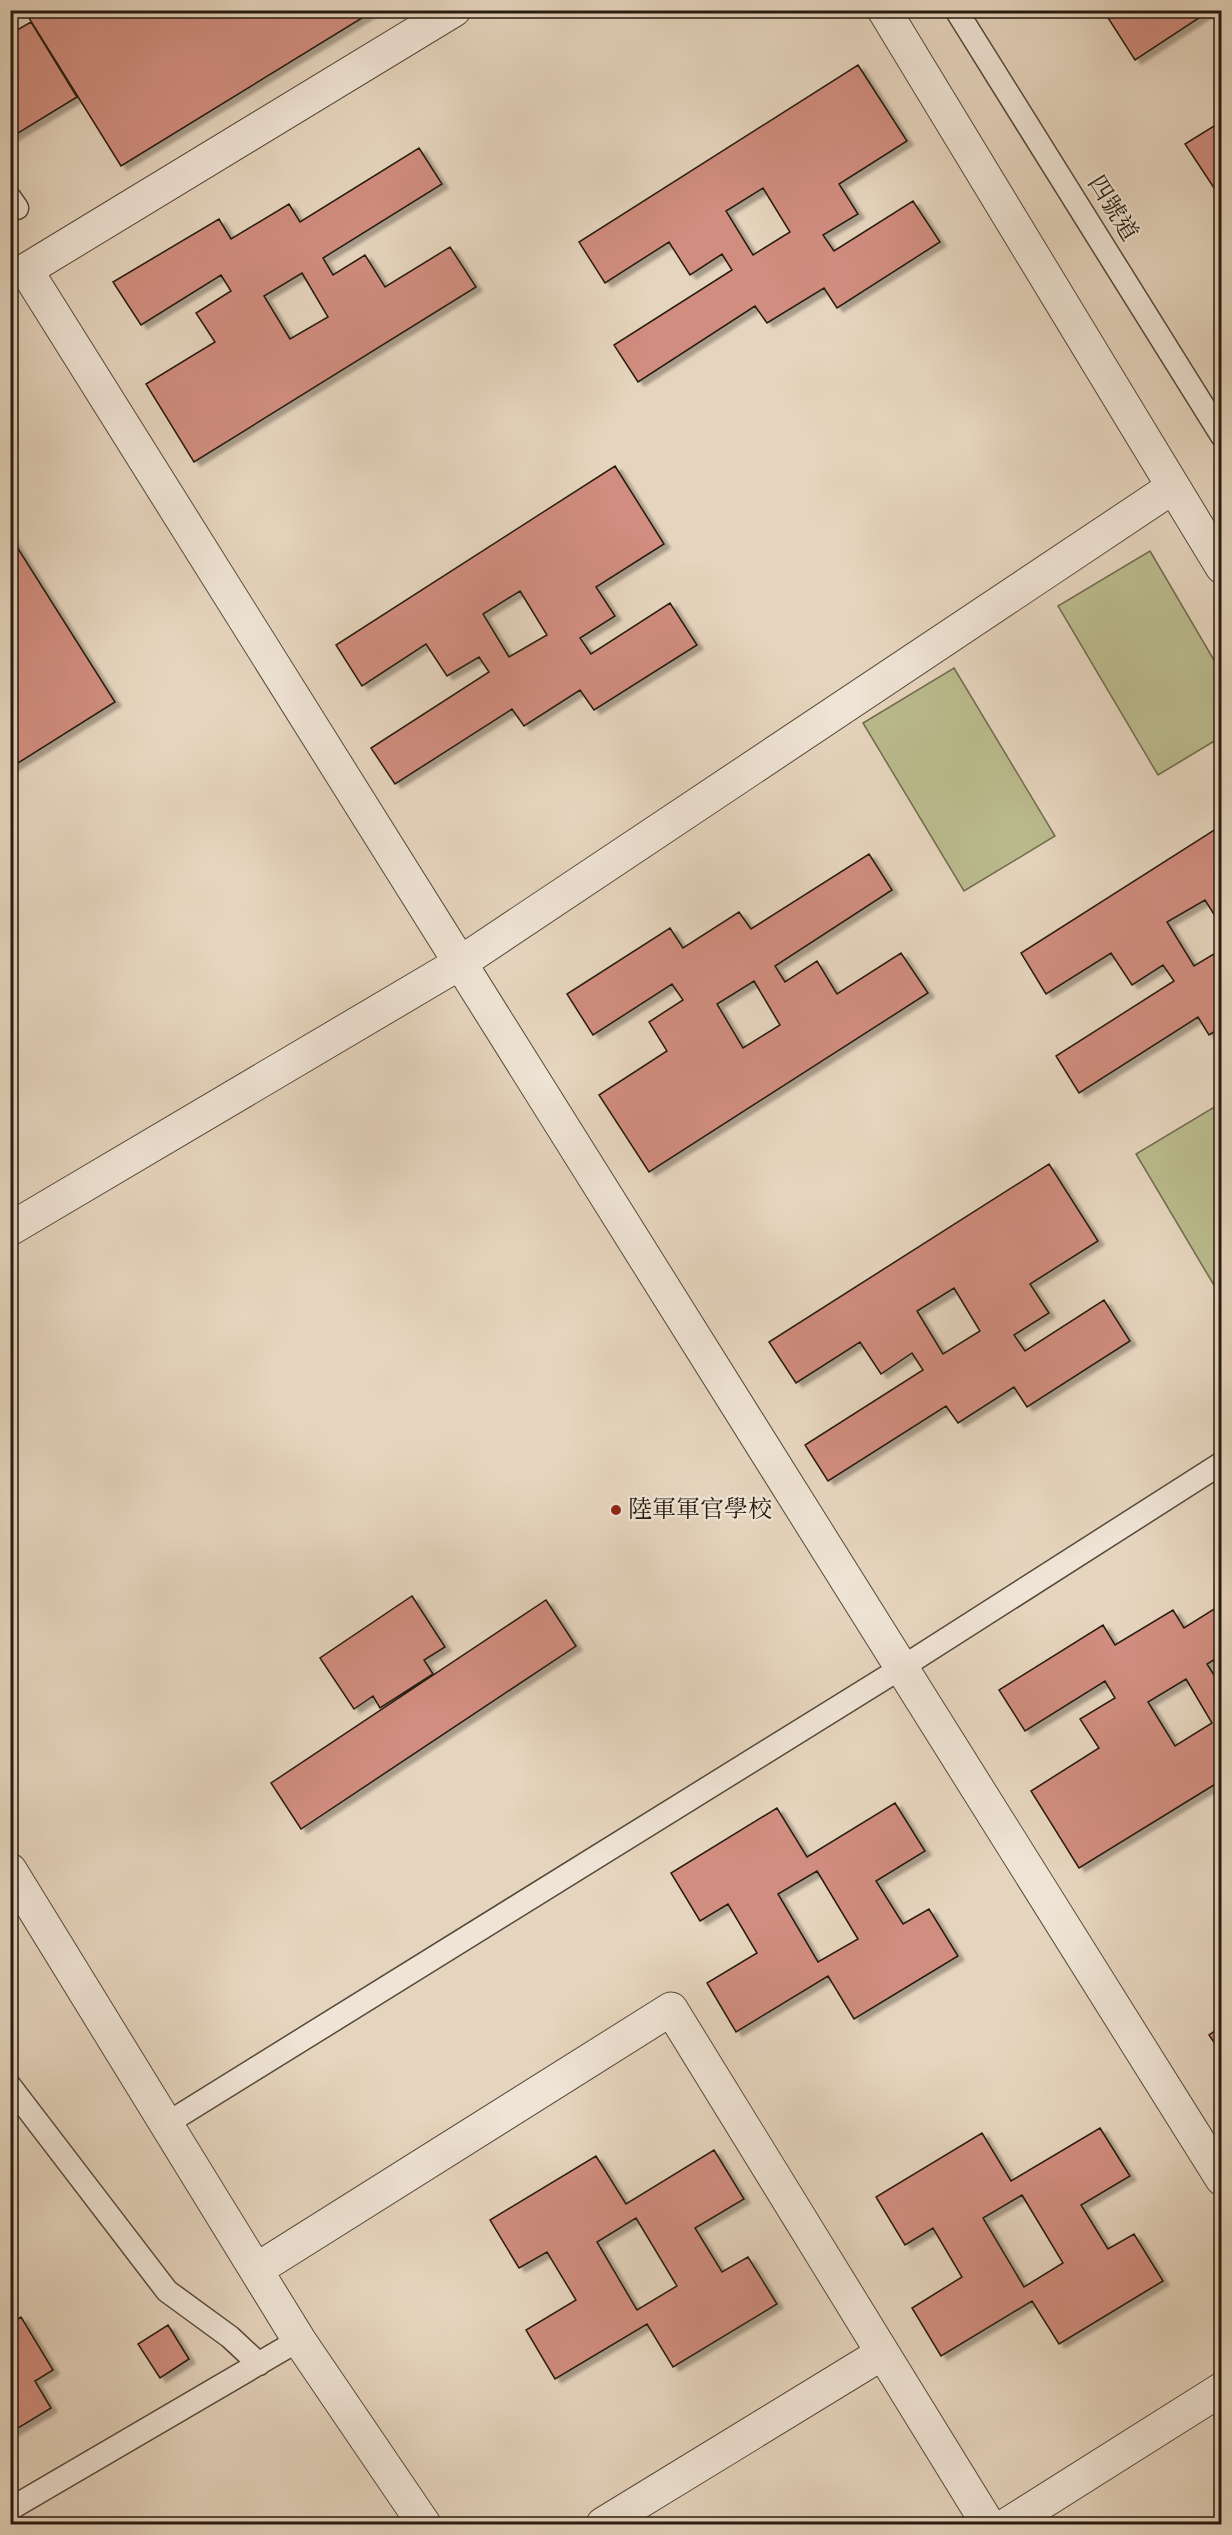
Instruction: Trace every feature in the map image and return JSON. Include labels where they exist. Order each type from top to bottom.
[{"type":"street","points":[[454,10],[19,275],[460,963],[1221,2180]]},
{"type":"street","points":[[884,10],[1221,567]]},
{"type":"street","points":[[10,1229],[460,963],[1173,487]]},
{"type":"street","points":[[10,1870],[299,2340],[424,2524]]},
{"type":"street","points":[[256,2270],[671,2009],[881,2354],[988,2524]]},
{"type":"street","points":[[603,2524],[881,2354]]},
{"type":"street","points":[[1008,2524],[1221,2389]]},
{"type":"lane","name":"四號道","points":[[956,10],[1221,436]]},
{"type":"lane","points":[[166,2124],[901,1668],[1221,1463]]},
{"type":"lane","points":[[10,2086],[167,2291],[230,2337],[259,2364]]},
{"type":"lane","points":[[10,2508],[299,2340]]},
{"type":"green space","points":[[1150,551],[1221,672],[1221,737],[1158,775],[1058,606]]},
{"type":"green space","points":[[954,668],[1055,836],[964,891],[863,723]]},
{"type":"green space","points":[[1221,1103],[1221,1297],[1136,1154]]},
{"type":"building","points":[[24,10],[375,10],[121,166]]},
{"type":"building","points":[[1103,10],[1211,10],[1135,60]]},
{"type":"building","points":[[31,22],[77,97],[10,138],[10,34]]},
{"type":"building","points":[[858,65],[907,141],[839,184],[858,214],[823,235],[834,251],[913,201],[940,242],[837,308],[824,288],[767,323],[755,306],[638,382],[614,345],[732,270],[722,254],[690,275],[669,242],[605,283],[579,242]],"holes":[[[763,188],[790,232],[753,255],[726,211]]]},
{"type":"building","points":[[1222,121],[1222,200],[1185,144]]},
{"type":"building","points":[[419,148],[442,184],[323,258],[333,275],[365,255],[385,287],[450,247],[476,287],[194,462],[146,384],[215,342],[196,313],[231,291],[221,275],[141,325],[113,282],[219,219],[231,239],[289,204],[300,222]],"holes":[[[302,273],[328,317],[290,339],[264,296]]]},
{"type":"building","points":[[615,466],[664,544],[596,587],[615,616],[580,638],[591,654],[670,603],[697,645],[594,710],[580,690],[524,726],[512,709],[395,784],[371,748],[489,672],[479,657],[447,676],[426,644],[362,686],[336,645]],"holes":[[[520,591],[547,635],[509,657],[483,614]]]},
{"type":"building","points":[[10,536],[115,702],[10,768]]},
{"type":"building","points":[[1222,825],[1222,927],[1205,900],[1167,922],[1194,966],[1222,949],[1222,1027],[1209,1035],[1198,1017],[1079,1093],[1056,1056],[1174,981],[1163,965],[1132,985],[1111,953],[1046,994],[1021,953]]},
{"type":"building","points":[[869,854],[892,890],[775,966],[785,982],[817,961],[837,994],[901,953],[928,993],[649,1172],[599,1095],[667,1051],[649,1022],[683,1000],[672,984],[593,1035],[567,994],[670,928],[683,948],[739,912],[751,929]],"holes":[[[754,981],[780,1025],[743,1048],[717,1004]]]},
{"type":"building","points":[[1049,1164],[1098,1241],[1030,1284],[1049,1313],[1014,1335],[1025,1351],[1104,1300],[1130,1341],[1027,1407],[1014,1387],[958,1423],[946,1406],[828,1481],[805,1445],[923,1370],[912,1353],[881,1374],[860,1342],[796,1383],[769,1342]],"holes":[[[954,1288],[980,1331],[943,1354],[917,1311]]]},
{"type":"building","points":[[412,1596],[445,1647],[424,1660],[433,1674],[380,1708],[373,1696],[354,1709],[320,1658]]},
{"type":"building","points":[[546,1600],[576,1646],[301,1829],[271,1783]]},
{"type":"building","points":[[1222,1604],[1222,1655],[1207,1664],[1217,1680],[1222,1677],[1222,1780],[1079,1868],[1031,1791],[1099,1748],[1080,1719],[1115,1698],[1105,1681],[1025,1731],[999,1690],[1103,1625],[1115,1645],[1173,1610],[1184,1628]],"holes":[[[1186,1679],[1212,1723],[1175,1746],[1148,1702]]]},
{"type":"building","points":[[895,1803],[925,1851],[876,1881],[903,1924],[929,1909],[958,1956],[854,2019],[828,1976],[736,2032],[707,1983],[757,1953],[728,1904],[700,1921],[671,1873],[777,1808],[807,1857]],"holes":[[[817,1871],[858,1939],[818,1962],[778,1894]]]},
{"type":"building","points":[[1222,2026],[1222,2054],[1209,2035]]},
{"type":"building","points":[[1100,2128],[1130,2176],[1081,2205],[1108,2249],[1134,2234],[1163,2281],[1059,2344],[1032,2301],[941,2356],[912,2308],[962,2277],[933,2228],[905,2245],[876,2197],[982,2133],[1011,2181]],"holes":[[[1022,2195],[1063,2263],[1024,2287],[983,2218]]]},
{"type":"building","points":[[714,2150],[744,2199],[695,2228],[722,2272],[748,2257],[777,2304],[673,2367],[647,2324],[555,2379],[526,2330],[576,2300],[547,2252],[519,2268],[490,2220],[596,2156],[626,2204]],"holes":[[[636,2218],[677,2286],[637,2310],[597,2242]]]},
{"type":"building","points":[[21,2317],[53,2370],[35,2381],[51,2408],[10,2433],[10,2324]]},
{"type":"building","points":[[168,2325],[189,2359],[160,2378],[138,2344]]},
{"type":"place","name":"陸軍軍官學校","points":[[616,1510]]}]
